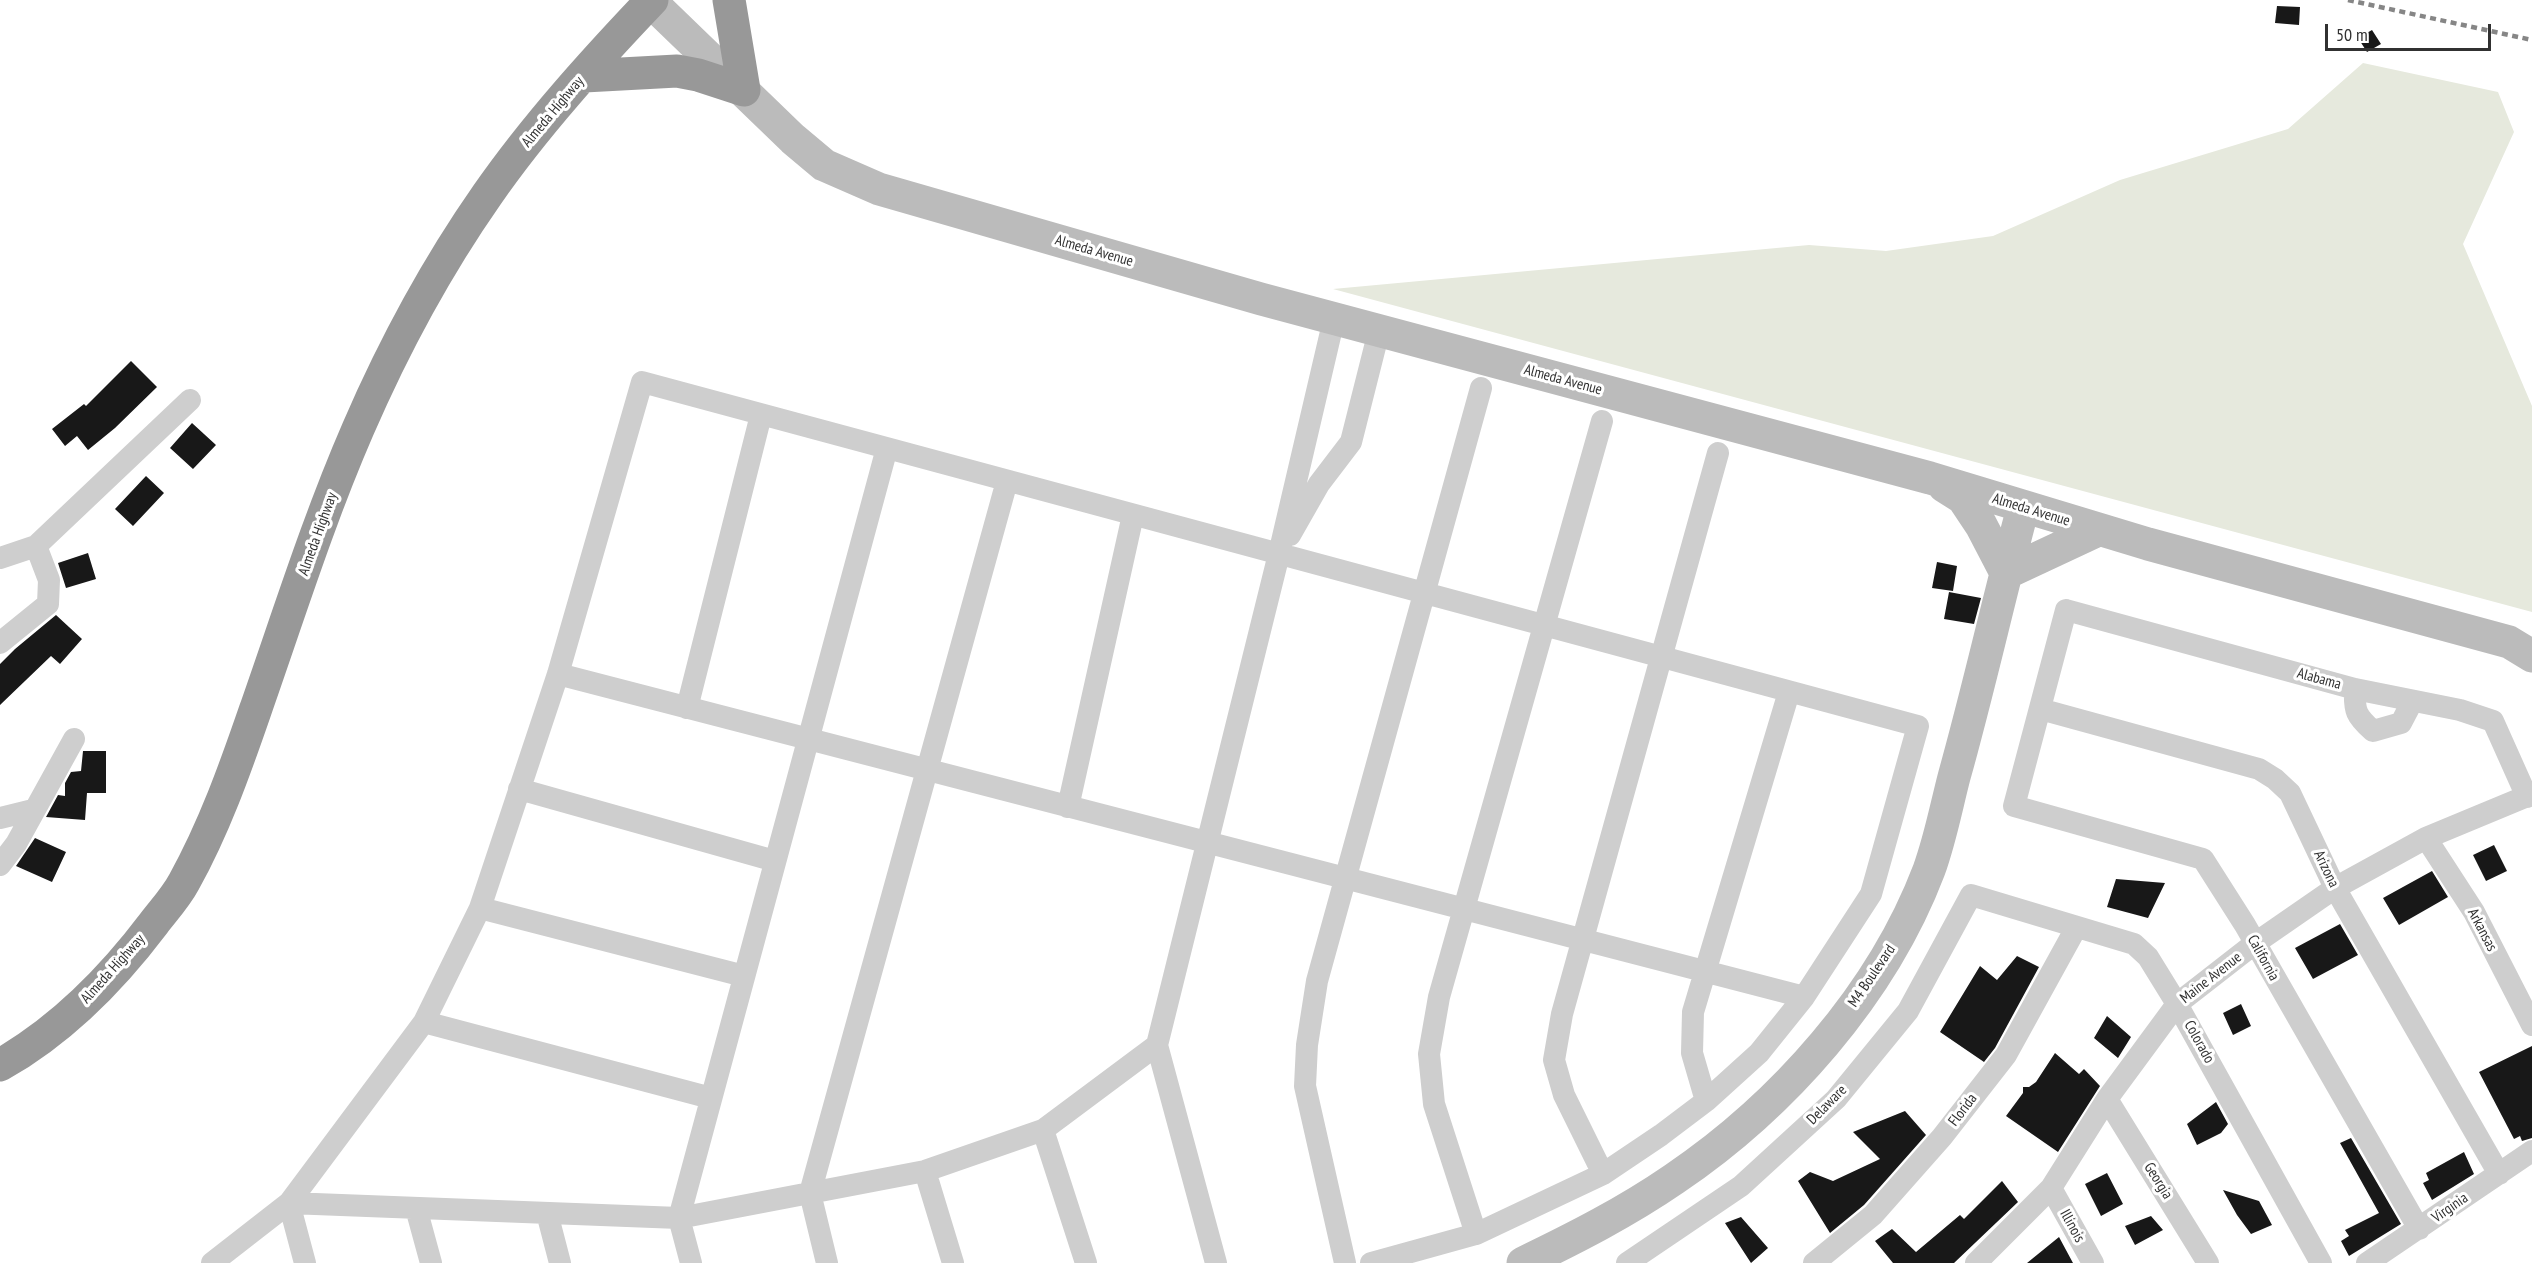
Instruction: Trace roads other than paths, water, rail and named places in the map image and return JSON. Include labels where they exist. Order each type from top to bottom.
[{"type":"highway","points":[[584,76],[677,72],[698,75],[744,90],[729,0]]},
{"type":"highway","name":"Almeda Highway","points":[[0,1065],[58,1027],[91,996],[128,958],[183,884],[227,790],[308,561],[357,431],[404,333],[448,254],[488,193],[535,132],[651,1]]},
{"type":"main road","name":"Almeda Avenue","points":[[651,1],[824,165],[879,189],[1334,319],[1930,478],[2098,530],[2509,642],[2532,656]]},
{"type":"main road","points":[[1930,478],[1963,498],[1981,525],[2006,573],[2098,530]]},
{"type":"main road","name":"M4 Boulevard","points":[[1523,1263],[1596,1227],[1674,1179],[1751,1120],[1830,1037],[1888,957],[1929,869],[1978,692],[2023,508]]},
{"type":"street","points":[[1216,1263],[1156,1045],[1279,554],[1334,319]]},
{"type":"street","points":[[1279,554],[1319,484],[1351,442],[1379,331]]},
{"type":"street","points":[[212,1263],[289,1203],[424,1022],[480,908],[558,674],[642,382],[1918,726],[1871,894],[1804,997],[1759,1053],[1706,1101],[1661,1135],[1602,1174],[1476,1234],[1371,1263]]},
{"type":"street","points":[[1345,1263],[1305,1086],[1307,1045],[1317,981],[1481,388]]},
{"type":"street","points":[[0,558],[36,546],[190,400]]},
{"type":"street","points":[[687,708],[761,415]]},
{"type":"street","points":[[1476,1234],[1434,1104],[1429,1054],[1439,997],[1602,421]]},
{"type":"street","points":[[691,1263],[679,1218],[887,448]]},
{"type":"street","points":[[1602,1174],[1564,1095],[1554,1060],[1562,1014],[1718,453]]},
{"type":"street","points":[[827,1263],[810,1193],[1007,481]]},
{"type":"street","points":[[1068,807],[1133,515]]},
{"type":"street","points":[[0,643],[48,604],[49,580],[36,546]]},
{"type":"street","name":"Alabama","points":[[2040,709],[2066,610],[2355,689],[2460,710],[2493,721],[2529,796]]},
{"type":"street","points":[[558,674],[1804,997]]},
{"type":"street","points":[[2355,689],[2354,708],[2362,722],[2373,731],[2401,723],[2412,702]]},
{"type":"street","points":[[1706,1101],[1692,1053],[1693,1012],[1789,692]]},
{"type":"street","name":"California","points":[[2040,709],[2014,806],[2203,859],[2245,925],[2419,1229]]},
{"type":"street","name":"Arizona","points":[[2040,709],[2259,769],[2275,779],[2290,793],[2335,888],[2499,1174]]},
{"type":"street","points":[[0,866],[16,844],[74,739]]},
{"type":"street","points":[[519,789],[775,861]]},
{"type":"street","name":"Maine Avenue","points":[[1977,1263],[2051,1188],[2107,1099],[2177,1004],[2254,944],[2335,888],[2426,838],[2529,796]]},
{"type":"street","points":[[0,818],[33,810]]},
{"type":"street","name":"Arkansas","points":[[2426,838],[2474,912],[2532,1025]]},
{"type":"street","name":"Colorado","points":[[1971,895],[2134,944],[2148,957],[2177,1004],[2321,1263]]},
{"type":"street","name":"Delaware","points":[[1627,1263],[1741,1186],[1836,1099],[1908,1011],[1971,895]]},
{"type":"street","points":[[480,908],[744,976]]},
{"type":"street","name":"Florida","points":[[1814,1263],[1874,1215],[1942,1137],[2006,1054],[2076,928]]},
{"type":"street","points":[[424,1022],[711,1098]]},
{"type":"street","points":[[289,1203],[679,1218],[925,1171],[1043,1130],[1156,1045]]},
{"type":"street","name":"Georgia","points":[[2107,1099],[2208,1263]]},
{"type":"street","points":[[1043,1130],[1086,1263]]},
{"type":"street","name":"Virginia","points":[[2367,1263],[2532,1151]]},
{"type":"street","points":[[925,1171],[953,1263]]},
{"type":"street","name":"Illinois","points":[[2051,1188],[2093,1263]]},
{"type":"street","points":[[289,1203],[305,1263]]},
{"type":"street","points":[[416,1208],[431,1263]]},
{"type":"street","points":[[547,1213],[560,1263]]},
{"type":"railway","points":[[2348,0],[2532,40]]}]
